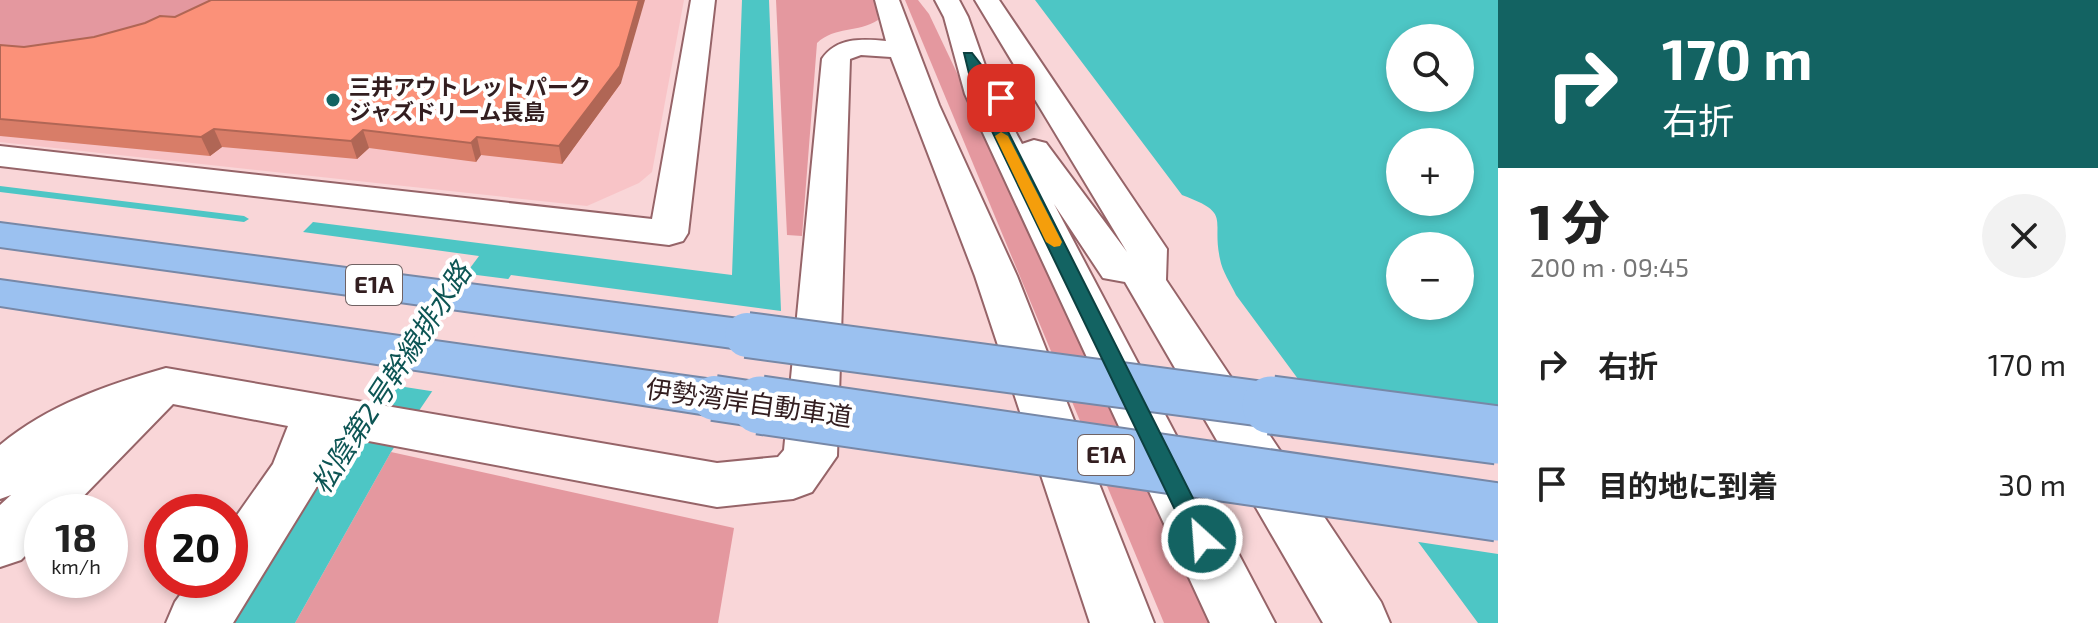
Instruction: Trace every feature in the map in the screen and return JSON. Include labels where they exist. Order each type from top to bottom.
[{"type":"highway","name":"E1A","points":[[0,235],[1498,435]]},
{"type":"highway","name":"伊勢湾岸自動車道","points":[[0,293],[1498,512]]},
{"type":"street","points":[[0,156],[669,233],[703,0]]},
{"type":"street","points":[[887,0],[900,50],[996,275],[1078,513],[1122,623]]},
{"type":"street","points":[[924,0],[968,55],[1118,269],[1145,271]]},
{"type":"street","points":[[947,0],[980,94],[1243,623]]},
{"type":"street","points":[[987,0],[1147,249],[1145,280],[1358,623]]},
{"type":"street","points":[[0,477],[36,445],[105,405],[166,385],[717,485],[793,477],[810,456],[836,59],[841,52],[860,47],[900,50]]},
{"type":"street","points":[[0,542],[166,385]]},
{"type":"street","points":[[248,548],[331,414]]},
{"type":"street","points":[[198,623],[214,598]]},
{"type":"shaded area","points":[[0,0],[227,0],[195,16],[0,58]]},
{"type":"shaded area","name":"三井アウトレットパーク ジャズドリーム長島","points":[[227,0],[684,0],[652,172],[639,183],[587,206],[0,142],[0,58]]},
{"type":"shaded area","points":[[776,0],[876,0],[878,20],[863,27],[831,34],[817,43],[802,236],[787,235]]},
{"type":"shaded area","points":[[905,0],[918,0],[929,14],[1218,623],[1164,623]]},
{"type":"shaded area","points":[[391,452],[734,528],[718,623],[295,623]]},
{"type":"water","name":"松陰第2号幹線排水路","points":[[742,0],[769,0],[781,311],[511,275],[391,452],[295,623],[220,623],[236,598],[248,598],[248,579],[309,484],[479,256],[303,232],[313,222],[732,275]]},
{"type":"water","points":[[1035,0],[1498,0],[1498,623],[1478,623],[1236,295],[1221,264],[1217,219],[1208,207],[1182,195]]},
{"type":"pier","points":[[461,273],[784,314],[513,280],[437,392],[379,383]]},
{"type":"pier","points":[[1292,378],[1498,405],[1498,554],[1412,541]]},
{"type":"building","name":"三井アウトレットパーク ジャズドリーム長島","points":[[211,0],[639,0],[620,66],[559,146],[477,137],[471,143],[363,130],[351,141],[214,129],[201,137],[0,119],[0,45],[24,47],[94,37],[160,16],[175,17]]},
{"type":"waterway","points":[[0,189],[244,219]]},
{"type":"slow traffic","points":[[1001,136],[1054,242]]},
{"type":"place","name":"三井アウトレットパーク ジャズドリーム長島","points":[[333,100]]},
{"type":"route","points":[[1001,98],[968,55],[980,94],[1202,539]]}]
